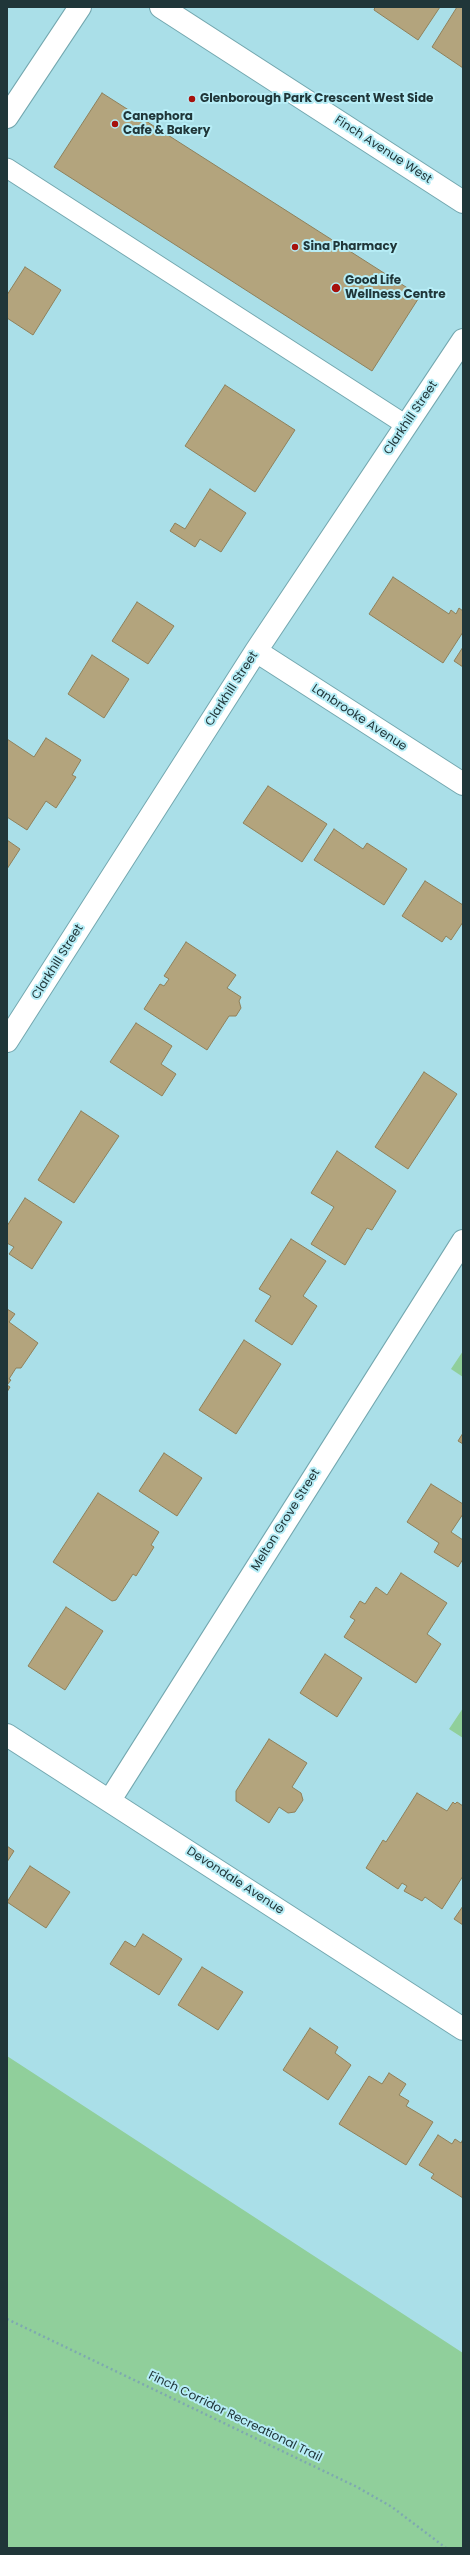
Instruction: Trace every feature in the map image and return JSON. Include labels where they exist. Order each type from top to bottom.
[{"type":"street","points":[[7,117],[80,7]]},
{"type":"street","name":"Finch Avenue West","points":[[161,7],[463,202]]},
{"type":"street","name":"Clarkhill Street","points":[[7,1041],[256,651],[463,340]]},
{"type":"street","name":"Lanbrooke Avenue","points":[[256,651],[463,784]]},
{"type":"street","name":"Melton Grove Street","points":[[110,1800],[463,1241]]},
{"type":"street","name":"Devondale Avenue","points":[[7,1735],[463,2029]]},
{"type":"lane","points":[[7,168],[406,425]]},
{"type":"path","name":"Finch Corridor Recreational Trail","points":[[7,2319],[357,2486],[392,2507],[446,2548]]},
{"type":"green space","points":[[463,1351],[463,1377],[451,1369]]},
{"type":"green space","points":[[463,1708],[463,1738],[449,1729]]},
{"type":"green space","points":[[7,2056],[463,2353],[463,2548],[7,2548]]},
{"type":"building","points":[[375,7],[440,7],[418,40],[374,10]]},
{"type":"building","points":[[457,7],[463,7],[463,68],[432,47]]},
{"type":"building","points":[[102,93],[420,296],[372,371],[54,167]]},
{"type":"building","points":[[25,267],[61,290],[33,335],[7,318],[7,295]]},
{"type":"building","points":[[225,385],[295,430],[255,492],[185,446]]},
{"type":"building","points":[[210,489],[246,513],[221,552],[200,539],[195,547],[170,531],[175,523],[185,529]]},
{"type":"building","points":[[393,577],[449,614],[451,610],[456,614],[459,608],[463,611],[463,632],[443,663],[369,614]]},
{"type":"building","points":[[137,602],[174,626],[148,664],[112,641]]},
{"type":"building","points":[[463,647],[463,667],[454,661]]},
{"type":"building","points":[[92,655],[129,679],[104,718],[68,694]]},
{"type":"building","points":[[46,738],[81,760],[72,775],[76,777],[56,808],[46,801],[27,830],[7,817],[7,739],[34,757]]},
{"type":"building","points":[[268,786],[327,824],[302,862],[243,823]]},
{"type":"building","points":[[334,829],[363,849],[367,843],[407,869],[384,905],[314,860]]},
{"type":"building","points":[[7,840],[20,849],[7,869]]},
{"type":"building","points":[[425,881],[463,905],[463,922],[451,940],[446,936],[442,942],[402,916]]},
{"type":"building","points":[[186,942],[236,975],[227,988],[241,997],[239,1001],[241,1008],[236,1016],[229,1016],[207,1050],[144,1009],[160,984],[164,986],[169,979],[164,976]]},
{"type":"building","points":[[136,1023],[172,1046],[161,1064],[176,1074],[162,1096],[110,1062]]},
{"type":"building","points":[[424,1072],[457,1094],[408,1169],[375,1147]]},
{"type":"building","points":[[81,1111],[119,1136],[74,1203],[38,1180]]},
{"type":"building","points":[[337,1151],[396,1191],[372,1230],[367,1228],[345,1265],[311,1244],[334,1207],[311,1193]]},
{"type":"building","points":[[25,1198],[62,1222],[32,1269],[9,1254],[14,1247],[7,1243],[7,1226]]},
{"type":"building","points":[[291,1239],[326,1261],[303,1296],[317,1306],[292,1345],[255,1321],[271,1296],[259,1289]]},
{"type":"building","points":[[7,1309],[15,1314],[9,1322],[38,1343],[21,1368],[16,1368],[7,1385]]},
{"type":"building","points":[[244,1340],[281,1364],[236,1434],[199,1410]]},
{"type":"building","points":[[7,1385],[10,1387],[7,1392]]},
{"type":"building","points":[[463,1433],[463,1444],[458,1441]]},
{"type":"building","points":[[164,1453],[202,1478],[177,1516],[139,1491]]},
{"type":"building","points":[[431,1484],[463,1504],[463,1514],[451,1532],[463,1540],[463,1559],[458,1567],[434,1552],[439,1543],[407,1522]]},
{"type":"building","points":[[98,1493],[159,1532],[151,1545],[154,1547],[136,1576],[133,1574],[116,1600],[112,1601],[53,1562]]},
{"type":"building","points":[[401,1573],[447,1603],[427,1634],[441,1644],[416,1683],[344,1637],[355,1620],[350,1617],[360,1601],[365,1604],[376,1587],[387,1595]]},
{"type":"building","points":[[66,1607],[103,1631],[65,1690],[28,1666]]},
{"type":"building","points":[[325,1654],[362,1678],[337,1717],[300,1693]]},
{"type":"building","points":[[269,1739],[307,1763],[292,1787],[301,1793],[303,1800],[295,1812],[288,1813],[279,1807],[269,1823],[236,1801],[236,1791]]},
{"type":"building","points":[[417,1793],[447,1811],[453,1802],[455,1804],[457,1802],[463,1806],[463,1876],[442,1909],[425,1897],[422,1901],[404,1891],[407,1886],[402,1883],[398,1889],[366,1868],[383,1840],[386,1842]]},
{"type":"building","points":[[7,1846],[14,1851],[7,1862]]},
{"type":"building","points":[[30,1866],[70,1892],[46,1928],[7,1902]]},
{"type":"building","points":[[463,1906],[463,1925],[454,1919]]},
{"type":"building","points":[[143,1934],[182,1959],[159,1995],[110,1964],[125,1941],[135,1947]]},
{"type":"building","points":[[202,1967],[243,1992],[218,2030],[178,2005]]},
{"type":"building","points":[[310,2028],[338,2047],[335,2053],[351,2065],[328,2100],[283,2070]]},
{"type":"building","points":[[389,2073],[406,2084],[399,2095],[409,2101],[406,2106],[433,2122],[406,2165],[339,2124],[369,2076],[382,2084]]},
{"type":"building","points":[[438,2135],[452,2144],[455,2139],[461,2143],[463,2139],[463,2198],[431,2178],[434,2174],[419,2165]]},
{"type":"place","name":"Glenborough Park Crescent West Side","points":[[192,99]]},
{"type":"place","name":"Canephora Cafe & Bakery","points":[[115,124]]},
{"type":"place","name":"Sina Pharmacy","points":[[295,247]]},
{"type":"place","name":"Good Life Wellness Centre","points":[[336,288]]}]
